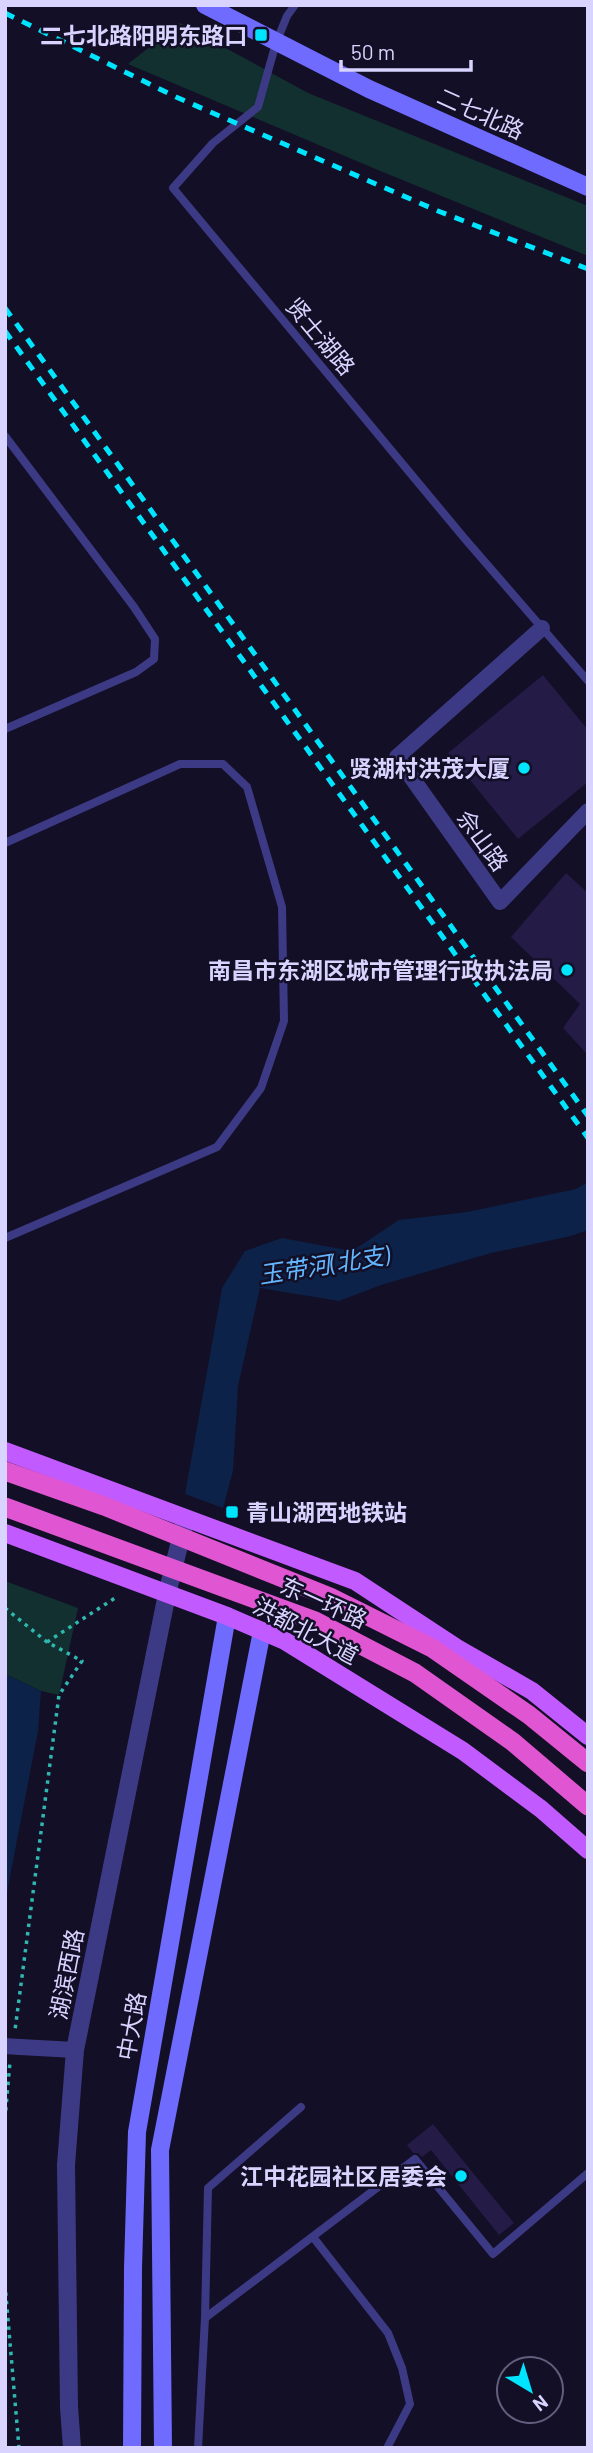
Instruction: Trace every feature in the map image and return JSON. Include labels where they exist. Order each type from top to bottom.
[{"type":"highway","name":"东一环路","points":[[5,1471],[104,1506],[341,1602],[432,1648],[529,1715],[588,1763]]},
{"type":"highway","name":"东一环路","points":[[5,1507],[314,1621],[359,1644],[415,1673],[491,1726],[588,1806]]},
{"type":"main road","name":"二七北路","points":[[205,5],[369,89],[588,187]]},
{"type":"main road","points":[[5,1451],[355,1581],[457,1648],[532,1691],[588,1736]]},
{"type":"main road","name":"洪都北大道","points":[[5,1533],[227,1616],[297,1648],[463,1751],[541,1809],[588,1850]]},
{"type":"main road","name":"中大路","points":[[132,2448],[137,2132],[227,1616]]},
{"type":"main road","points":[[163,2448],[160,2150],[262,1631]]},
{"type":"street","name":"佘山路","points":[[542,628],[397,757],[500,902],[588,811]]},
{"type":"street","name":"湖滨西路","points":[[72,2448],[69,2407],[66,2165],[75,2050],[167,1594],[186,1518]]},
{"type":"street","points":[[13,2047],[75,2050]]},
{"type":"lane","name":"贤士湖路","points":[[295,5],[287,16],[276,43],[258,107],[213,143],[173,188],[464,540],[588,681]]},
{"type":"lane","points":[[5,436],[134,607],[155,639],[155,659],[136,672],[5,729]]},
{"type":"lane","points":[[5,843],[180,764],[223,764],[247,788],[282,907],[284,1021],[261,1088],[217,1147],[5,1238]]},
{"type":"lane","points":[[198,2448],[208,2188],[301,2107]]},
{"type":"lane","points":[[205,2318],[415,2159],[493,2254],[588,2173]]},
{"type":"lane","points":[[313,2237],[388,2333],[401,2368],[410,2404],[387,2448]]},
{"type":"path","points":[[5,1608],[47,1642],[115,1598]]},
{"type":"path","name":"湖滨西路","points":[[5,2119],[59,1695],[82,1661],[47,1642]]},
{"type":"path","points":[[5,2284],[19,2448]]},
{"type":"green space","points":[[180,23],[308,93],[588,206],[588,256],[128,64]]},
{"type":"green space","points":[[5,1581],[78,1608],[59,1695],[41,1691],[5,1674]]},
{"type":"water","name":"玉带河(北支)","points":[[588,1182],[588,1230],[571,1236],[491,1253],[381,1285],[339,1301],[260,1288],[238,1386],[233,1471],[223,1508],[185,1494],[222,1288],[245,1251],[282,1238],[352,1251],[399,1220],[467,1212],[576,1189]]},
{"type":"water","points":[[5,1674],[41,1691],[38,1731],[5,1903]]},
{"type":"building","name":"贤湖村洪茂大厦","points":[[543,675],[588,730],[588,782],[518,839],[448,753]]},
{"type":"building","name":"南昌市东湖区城市管理行政执法局","points":[[566,873],[588,893],[588,1055],[563,1028],[580,1004],[511,937]]},
{"type":"building","points":[[433,2124],[514,2223],[499,2235],[431,2150],[422,2157],[413,2153],[407,2145]]},
{"type":"railway","points":[[5,13],[176,97],[438,211],[588,269]]},
{"type":"railway","points":[[5,308],[588,1116]]},
{"type":"railway","points":[[5,331],[588,1138]]},
{"type":"place","name":"二七北路阳明东路口","points":[[261,35]]},
{"type":"place","name":"贤湖村洪茂大厦","points":[[524,768]]},
{"type":"place","name":"南昌市东湖区城市管理行政执法局","points":[[567,970]]},
{"type":"place","name":"青山湖西地铁站","points":[[232,1512]]},
{"type":"place","name":"江中花园社区居委会","points":[[461,2176]]}]
